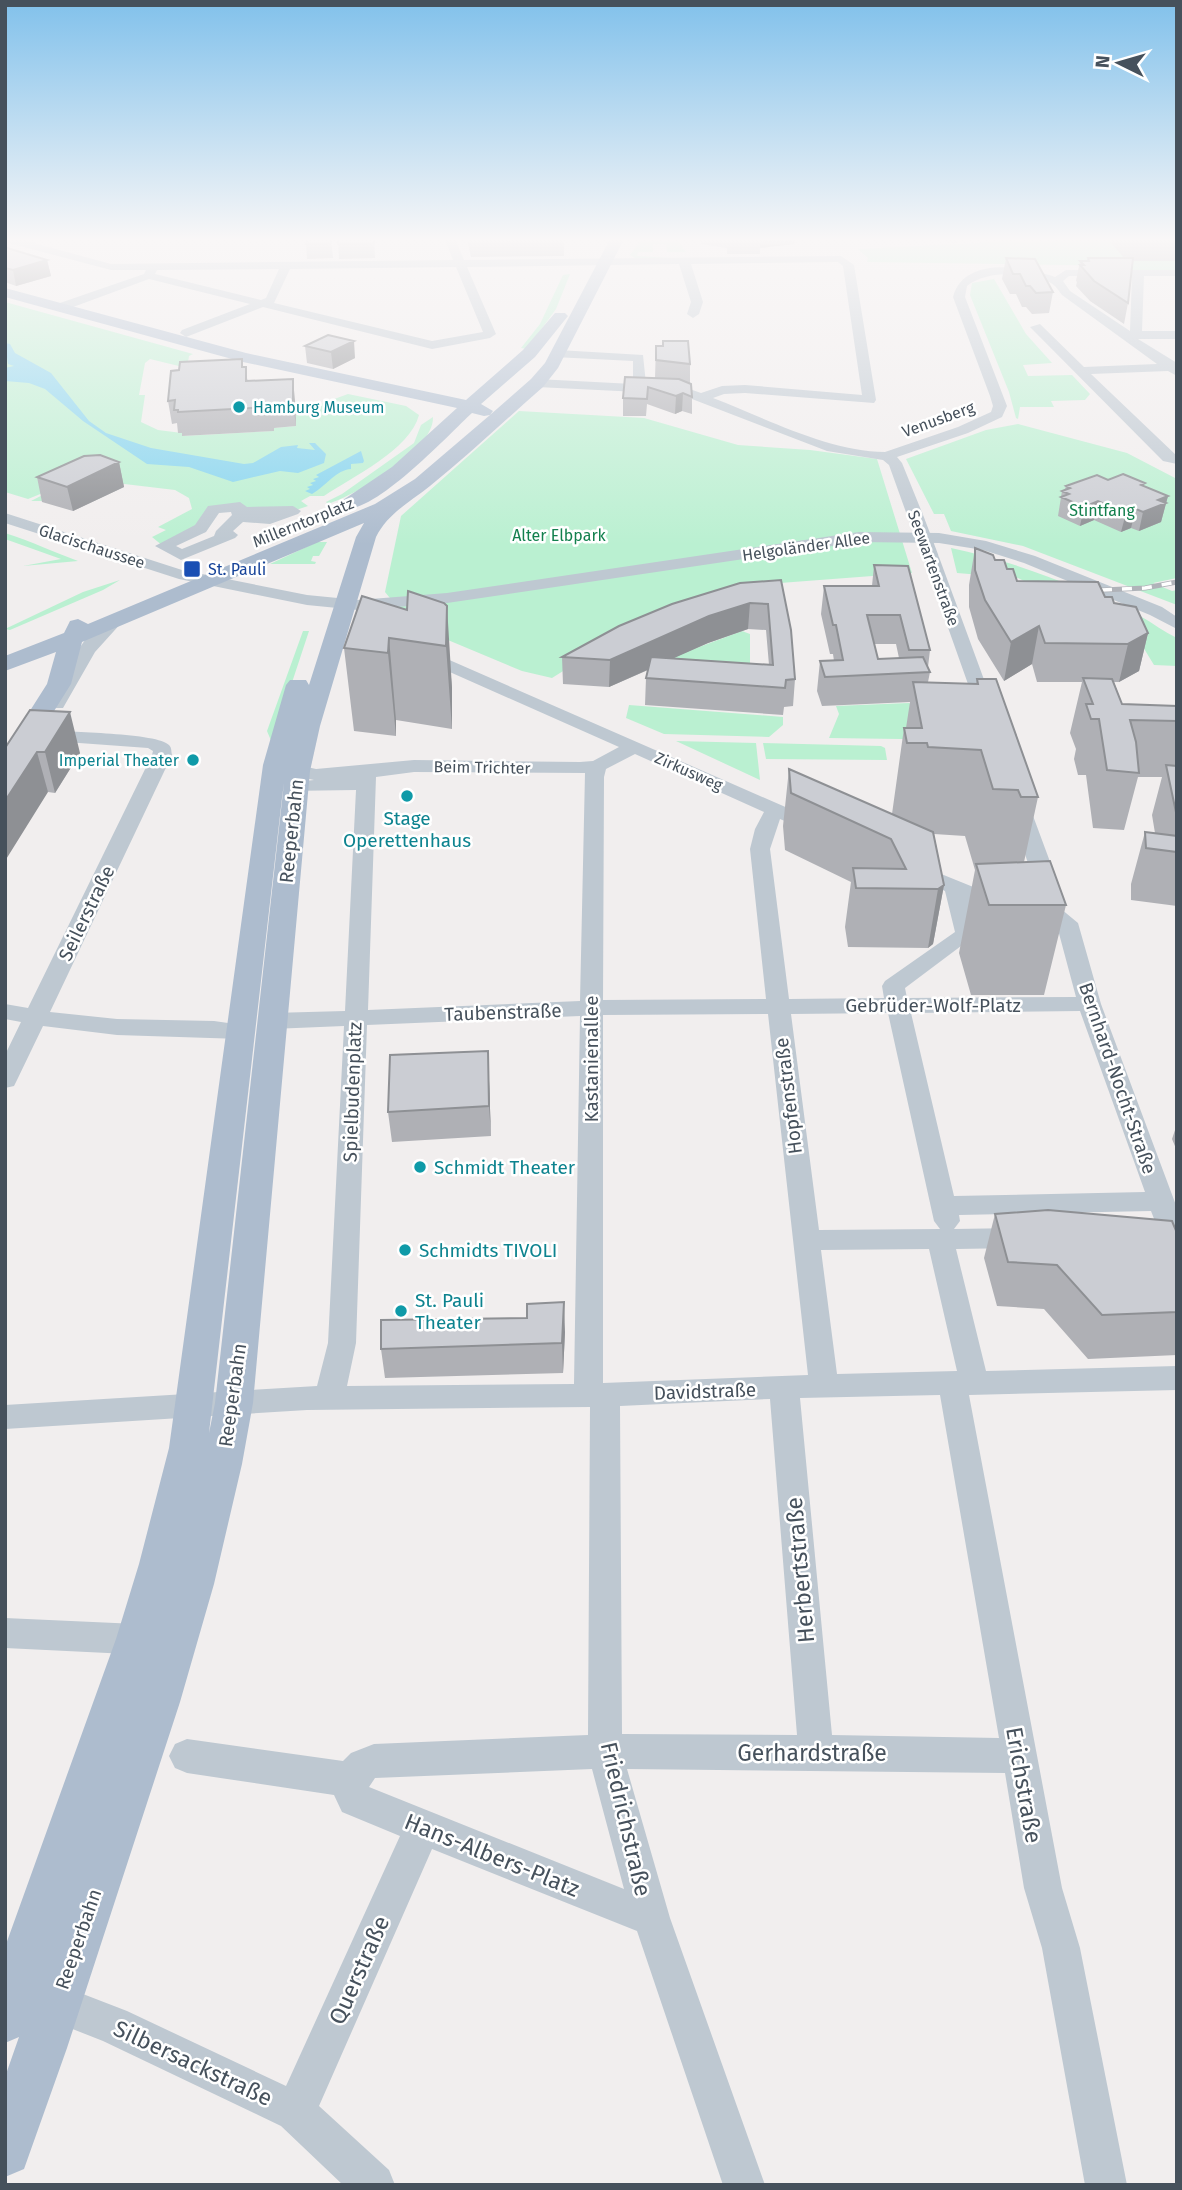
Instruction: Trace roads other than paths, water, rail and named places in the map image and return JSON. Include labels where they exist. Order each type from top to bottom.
[{"type":"main road","points":[[185,341],[391,391],[495,421]]},
{"type":"main road","points":[[385,482],[426,449],[542,341]]},
{"type":"main road","points":[[395,502],[495,421],[537,383],[565,341]]},
{"type":"main road","points":[[534,351],[531,369],[537,383]]},
{"type":"main road","name":"Millerntorplatz","points":[[338,612],[351,529],[385,482]]},
{"type":"main road","name":"Millerntorplatz","points":[[108,614],[179,574],[344,507],[385,482]]},
{"type":"main road","name":"Millerntorplatz","points":[[108,614],[204,582],[395,502]]},
{"type":"main road","name":"Millerntorplatz","points":[[338,612],[368,533],[379,517],[395,502]]},
{"type":"main road","name":"Reeperbahn","points":[[5,2150],[18,2011],[33,1937],[137,1639],[160,1564],[188,1448],[214,1404],[272,1021],[297,779],[338,612]]},
{"type":"main road","name":"Reeperbahn","points":[[18,2011],[140,1761],[195,1578],[226,1449],[214,1404],[241,1031],[275,765],[338,612]]},
{"type":"main road","points":[[5,664],[72,638],[108,614]]},
{"type":"main road","points":[[5,645],[108,614]]},
{"type":"main road","points":[[5,770],[53,695],[72,638]]},
{"type":"main road","points":[[5,664],[36,663],[61,674]]},
{"type":"street","points":[[416,341],[432,345],[452,341]]},
{"type":"street","points":[[703,397],[738,388],[869,400],[859,341]]},
{"type":"street","name":"Venusberg","points":[[886,456],[963,430],[998,414],[1000,406],[977,341]]},
{"type":"street","points":[[1049,341],[1172,459]]},
{"type":"street","points":[[1135,341],[1174,369]]},
{"type":"street","points":[[558,354],[639,358],[639,388]]},
{"type":"street","points":[[1081,371],[1174,369]]},
{"type":"street","points":[[537,383],[679,389],[832,448],[886,456]]},
{"type":"street","name":"Seewartenstraße","points":[[886,456],[895,463],[995,735]]},
{"type":"street","points":[[240,507],[238,512],[293,511],[270,519],[239,517],[221,534],[230,535],[181,555],[163,546],[203,526],[211,518],[213,509],[240,507]]},
{"type":"street","name":"Glacischaussee","points":[[5,518],[179,574]]},
{"type":"street","name":"Helgoländer Allee","points":[[338,612],[859,537],[912,536],[965,542],[1004,551],[1156,611],[1177,616]]},
{"type":"street","points":[[179,574],[204,582],[222,594],[301,612],[338,612]]},
{"type":"street","name":"Helgoländer Allee","points":[[1156,611],[1177,624]]},
{"type":"street","points":[[66,739],[52,731],[49,725],[50,715],[108,614]]},
{"type":"street","name":"Zirkusweg","points":[[402,644],[831,834]]},
{"type":"street","points":[[31,730],[40,736],[66,739]]},
{"type":"street","name":"Seilerstraße","points":[[5,1080],[162,755],[160,746],[152,743],[66,739]]},
{"type":"street","points":[[597,766],[635,747]]},
{"type":"street","name":"Beim Trichter","points":[[297,779],[316,775],[366,778],[414,766],[597,766]]},
{"type":"street","name":"Kastanienallee","points":[[596,1395],[591,1009],[594,776],[597,766]]},
{"type":"street","name":"Spielbudenplatz","points":[[329,1399],[342,1343],[366,778]]},
{"type":"street","points":[[888,859],[993,901],[1043,904],[1049,888],[1014,790]]},
{"type":"street","name":"Hopfenstraße","points":[[775,809],[765,829],[760,849],[824,1386]]},
{"type":"street","points":[[955,888],[966,934]]},
{"type":"street","name":"Bernhard-Nocht-Straße","points":[[1043,904],[1067,923],[1062,936],[1175,1241]]},
{"type":"street","points":[[897,1005],[893,986],[966,934],[992,934]]},
{"type":"street","name":"Gebrüder-Wolf-Platz","points":[[777,1006],[1089,1004]]},
{"type":"street","name":"Erichstraße","points":[[897,1005],[943,1222],[963,1382],[1019,1756],[1043,1888],[1060,1948],[1106,2185]]},
{"type":"street","name":"Taubenstraße","points":[[272,1021],[591,1009],[777,1006]]},
{"type":"street","points":[[5,1011],[78,1025],[216,1027],[241,1031]]},
{"type":"street","points":[[806,1240],[943,1222],[1160,1201]]},
{"type":"street","points":[[943,1222],[1048,1238]]},
{"type":"street","points":[[1146,1236],[1175,1241]]},
{"type":"street","name":"Davidstraße","points":[[5,1417],[329,1399],[596,1395],[784,1387],[1177,1378]]},
{"type":"street","name":"Herbertstraße","points":[[784,1387],[816,1752]]},
{"type":"street","name":"Friedrichstraße","points":[[596,1395],[605,1753],[650,1918],[744,2185]]},
{"type":"street","points":[[5,1633],[137,1639],[166,1676]]},
{"type":"street","name":"Gerhardstraße","points":[[605,1753],[816,1752],[1019,1756]]},
{"type":"street","points":[[187,1756],[292,1773],[352,1779],[360,1766],[374,1761],[605,1753]]},
{"type":"street","name":"Hans-Albers-Platz","points":[[352,1779],[351,1792],[355,1799],[650,1918]]},
{"type":"street","name":"Querstraße","points":[[295,2112],[423,1827]]},
{"type":"street","name":"Silbersackstraße","points":[[18,2011],[113,2025],[295,2112],[374,2185]]},
{"type":"water","points":[[5,343],[10,344],[15,353],[51,373],[89,421],[106,433],[151,448],[244,464],[253,463],[281,447],[298,445],[297,448],[315,450],[309,443],[315,443],[326,454],[324,463],[298,473],[280,471],[233,482],[189,467],[147,464],[83,421],[45,389],[29,383],[5,381],[5,368],[14,366],[8,364]]},
{"type":"water","points":[[361,451],[363,463],[351,464],[351,469],[336,475],[312,494],[305,491],[313,485],[310,483],[316,481],[313,479],[319,477],[316,475]]},
{"type":"railway","points":[[1082,591],[1145,588],[1177,582]]},
{"type":"place","name":"Hamburg Museum","points":[[239,407]]},
{"type":"place","name":"St. Pauli","points":[[192,569]]},
{"type":"place","name":"Imperial Theater","points":[[193,760]]},
{"type":"place","name":"Stage Operettenhaus","points":[[407,796]]},
{"type":"place","name":"Schmidt Theater","points":[[420,1167]]},
{"type":"place","name":"Schmidts TIVOLI","points":[[405,1250]]},
{"type":"place","name":"St. Pauli Theater","points":[[401,1311]]},
{"type":"park label","name":"Stintfang","points":[[1102,510]]},
{"type":"park label","name":"Alter Elbpark","points":[[559,535]]}]
